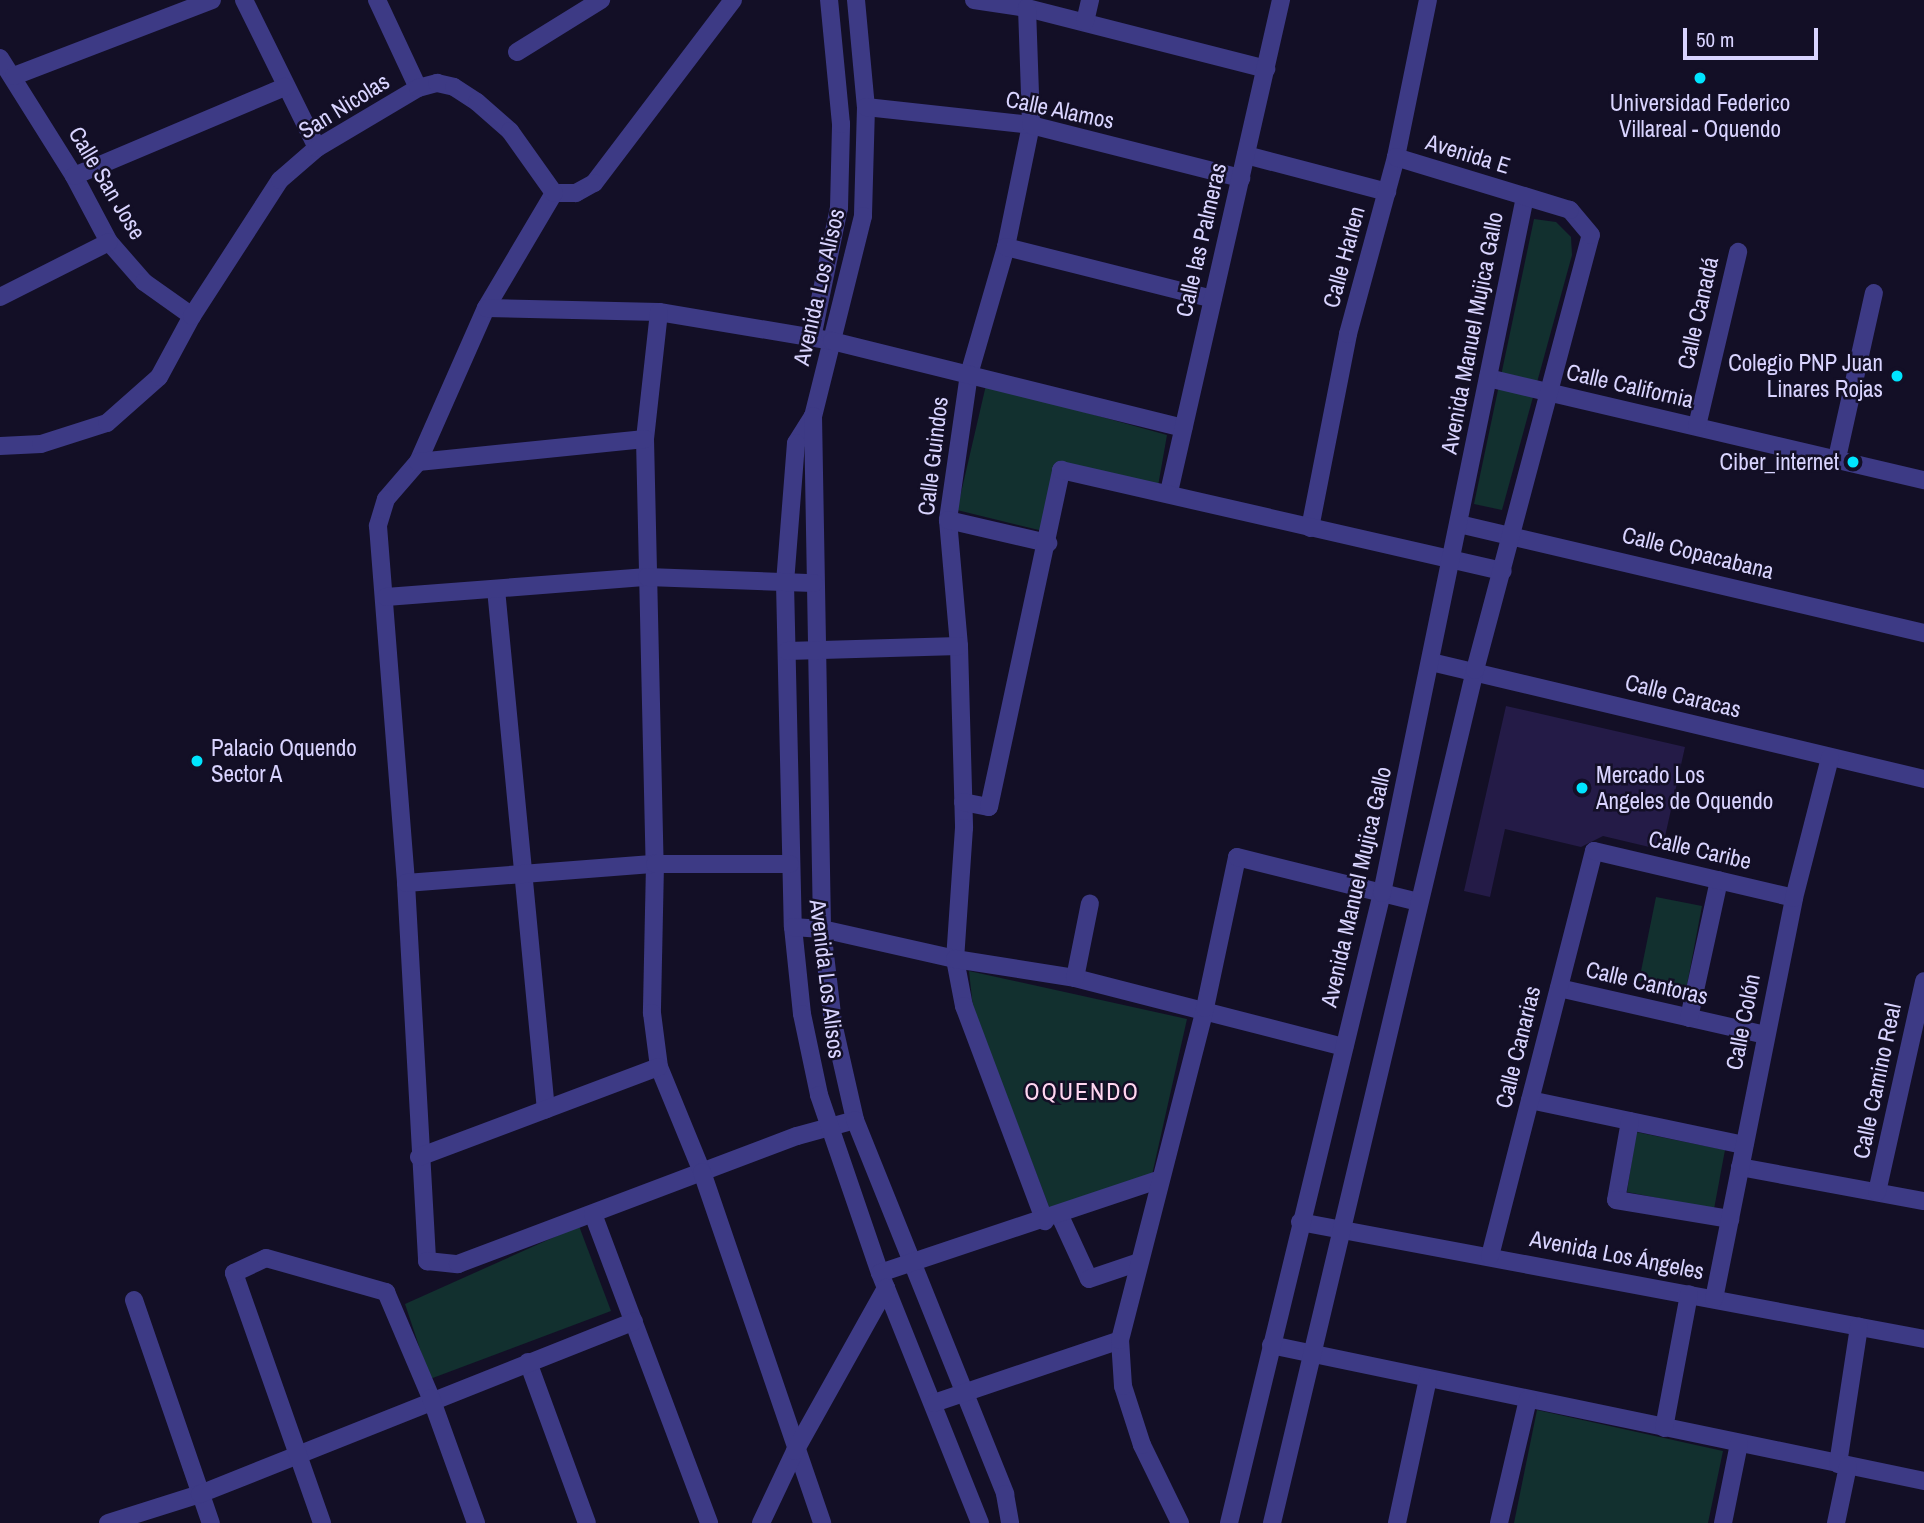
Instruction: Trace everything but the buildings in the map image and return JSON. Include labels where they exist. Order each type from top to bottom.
[{"type":"street","points":[[5,65],[212,0]]},
{"type":"street","points":[[244,0],[317,148]]},
{"type":"street","points":[[377,0],[418,88]]},
{"type":"street","points":[[517,52],[601,0]]},
{"type":"street","points":[[733,0],[594,183],[576,193],[554,193],[486,308],[418,462],[386,499],[378,526],[386,597],[406,883],[419,1157],[427,1261],[458,1265],[702,1172],[855,1120]]},
{"type":"street","name":"Avenida Los Alisos","points":[[812,338],[839,208],[841,124],[829,0]]},
{"type":"street","name":"Avenida Los Alisos","points":[[856,0],[866,107],[863,216],[813,416],[815,650],[822,929],[833,1023],[855,1120],[910,1263],[1005,1494],[1010,1523]]},
{"type":"street","points":[[974,0],[1027,8],[1266,69]]},
{"type":"street","points":[[1085,22],[1090,0]]},
{"type":"street","name":"Calle las Palmeras","points":[[1169,492],[1281,0]]},
{"type":"street","name":"Calle Harlen","points":[[1310,528],[1348,334],[1396,157],[1428,0]]},
{"type":"street","name":"Calle Guindos","points":[[1027,8],[1031,125],[1006,247],[969,374],[948,520],[959,646],[963,802],[955,959],[964,1006],[1053,1219],[1089,1279],[1139,1262]]},
{"type":"street","name":"Calle San Jose","points":[[5,65],[74,176],[108,242],[144,282],[192,316]]},
{"type":"street","name":"San Nicolas","points":[[0,446],[41,444],[107,423],[159,377],[192,316],[280,180],[317,148],[418,88],[437,83],[454,87],[477,102],[510,131],[554,193]]},
{"type":"street","points":[[74,176],[285,87]]},
{"type":"street","name":"Calle Alamos","points":[[866,107],[1031,125],[1241,178]]},
{"type":"street","points":[[1246,155],[1387,191]]},
{"type":"street","name":"Avenida E","points":[[1396,157],[1525,197]]},
{"type":"street","name":"Avenida Manuel Mujica Gallo","points":[[1229,1523],[1382,893],[1525,197],[1570,210],[1591,235],[1552,393],[1475,670],[1339,1230],[1272,1523]]},
{"type":"street","points":[[0,297],[108,242]]},
{"type":"street","points":[[1006,247],[1213,299]]},
{"type":"street","name":"Calle Canadá","points":[[1697,426],[1738,252]]},
{"type":"street","points":[[1837,458],[1874,293]]},
{"type":"street","points":[[486,308],[659,312],[832,341],[1183,428]]},
{"type":"street","points":[[659,312],[645,439],[655,864],[652,1013],[659,1067],[702,1172],[795,1451],[822,1523]]},
{"type":"street","name":"Calle California","points":[[1488,379],[1924,480]]},
{"type":"street","name":"Avenida Los Alisos","points":[[813,416],[796,443],[785,583],[790,864],[802,1014],[829,1127],[883,1280],[980,1523]]},
{"type":"street","points":[[418,462],[645,439]]},
{"type":"street","points":[[963,802],[989,807],[1062,470],[1169,492],[1310,528],[1503,571]]},
{"type":"street","points":[[948,520],[1048,543]]},
{"type":"street","name":"Calle Copacabana","points":[[1459,524],[1513,534],[1924,633]]},
{"type":"street","points":[[386,597],[647,577],[814,583]]},
{"type":"street","points":[[496,589],[520,873],[546,1110]]},
{"type":"street","points":[[787,652],[959,646]]},
{"type":"street","name":"Calle Caracas","points":[[1431,662],[1475,670],[1924,779]]},
{"type":"street","name":"Calle Colón","points":[[1714,1299],[1794,898],[1830,758]]},
{"type":"street","name":"Calle Caribe","points":[[1594,851],[1794,898]]},
{"type":"street","name":"Calle Canarias","points":[[1490,1256],[1594,851]]},
{"type":"street","points":[[1180,1523],[1138,1433],[1118,1363],[1120,1340],[1158,1180],[1205,1009],[1237,858],[1419,902]]},
{"type":"street","points":[[406,883],[655,864],[790,864]]},
{"type":"street","points":[[1689,1018],[1719,880]]},
{"type":"street","points":[[1075,978],[1090,903]]},
{"type":"street","points":[[793,927],[822,929],[955,959],[1075,978],[1205,1009],[1344,1047]]},
{"type":"street","name":"Calle Camino Real","points":[[1877,1192],[1924,981]]},
{"type":"street","name":"Calle Cantoras","points":[[1559,988],[1766,1035]]},
{"type":"street","points":[[419,1157],[659,1067]]},
{"type":"street","points":[[1530,1100],[1744,1144]]},
{"type":"street","points":[[1630,1121],[1616,1200],[1730,1219]]},
{"type":"street","points":[[1740,1167],[1924,1200]]},
{"type":"street","points":[[761,1523],[883,1280],[910,1263],[1053,1219],[1158,1180]]},
{"type":"street","points":[[593,1214],[709,1523]]},
{"type":"street","name":"Avenida Los Ángeles","points":[[1300,1222],[1924,1339]]},
{"type":"street","points":[[322,1523],[234,1273],[266,1258],[386,1292],[431,1398],[476,1523]]},
{"type":"street","points":[[1664,1427],[1689,1294]]},
{"type":"street","points":[[134,1300],[211,1523]]},
{"type":"street","points":[[108,1523],[200,1494],[431,1398],[634,1321]]},
{"type":"street","points":[[1836,1523],[1859,1327]]},
{"type":"street","points":[[934,1403],[1120,1340]]},
{"type":"street","points":[[1271,1345],[1924,1481]]},
{"type":"street","points":[[528,1362],[587,1523]]},
{"type":"street","points":[[1397,1523],[1429,1378]]},
{"type":"street","points":[[1499,1523],[1528,1399]]},
{"type":"street","points":[[1723,1523],[1739,1444]]},
{"type":"green space","points":[[1534,219],[1556,222],[1571,237],[1572,255],[1502,510],[1474,504]]},
{"type":"green space","points":[[986,385],[1167,435],[1158,486],[1057,464],[1043,531],[957,510]]},
{"type":"green space","points":[[1656,897],[1702,906],[1686,990],[1639,981]]},
{"type":"green space","points":[[969,971],[1187,1019],[1152,1175],[1051,1212],[973,1008]]},
{"type":"green space","points":[[1636,1132],[1725,1150],[1714,1209],[1627,1192]]},
{"type":"green space","points":[[579,1226],[611,1311],[430,1379],[405,1304]]},
{"type":"green space","points":[[1537,1410],[1723,1451],[1708,1523],[1514,1523]]},
{"type":"place","name":"Universidad Federico Villareal - Oquendo","points":[[1700,78]]},
{"type":"place","name":"Colegio PNP Juan Linares Rojas","points":[[1897,376]]},
{"type":"place","name":"Ciber_internet","points":[[1853,462]]},
{"type":"place","name":"Palacio Oquendo Sector A","points":[[197,761]]},
{"type":"place","name":"Mercado Los Angeles de Oquendo","points":[[1582,788]]},
{"type":"district","name":"OQUENDO","points":[[1082,1092]]}]
